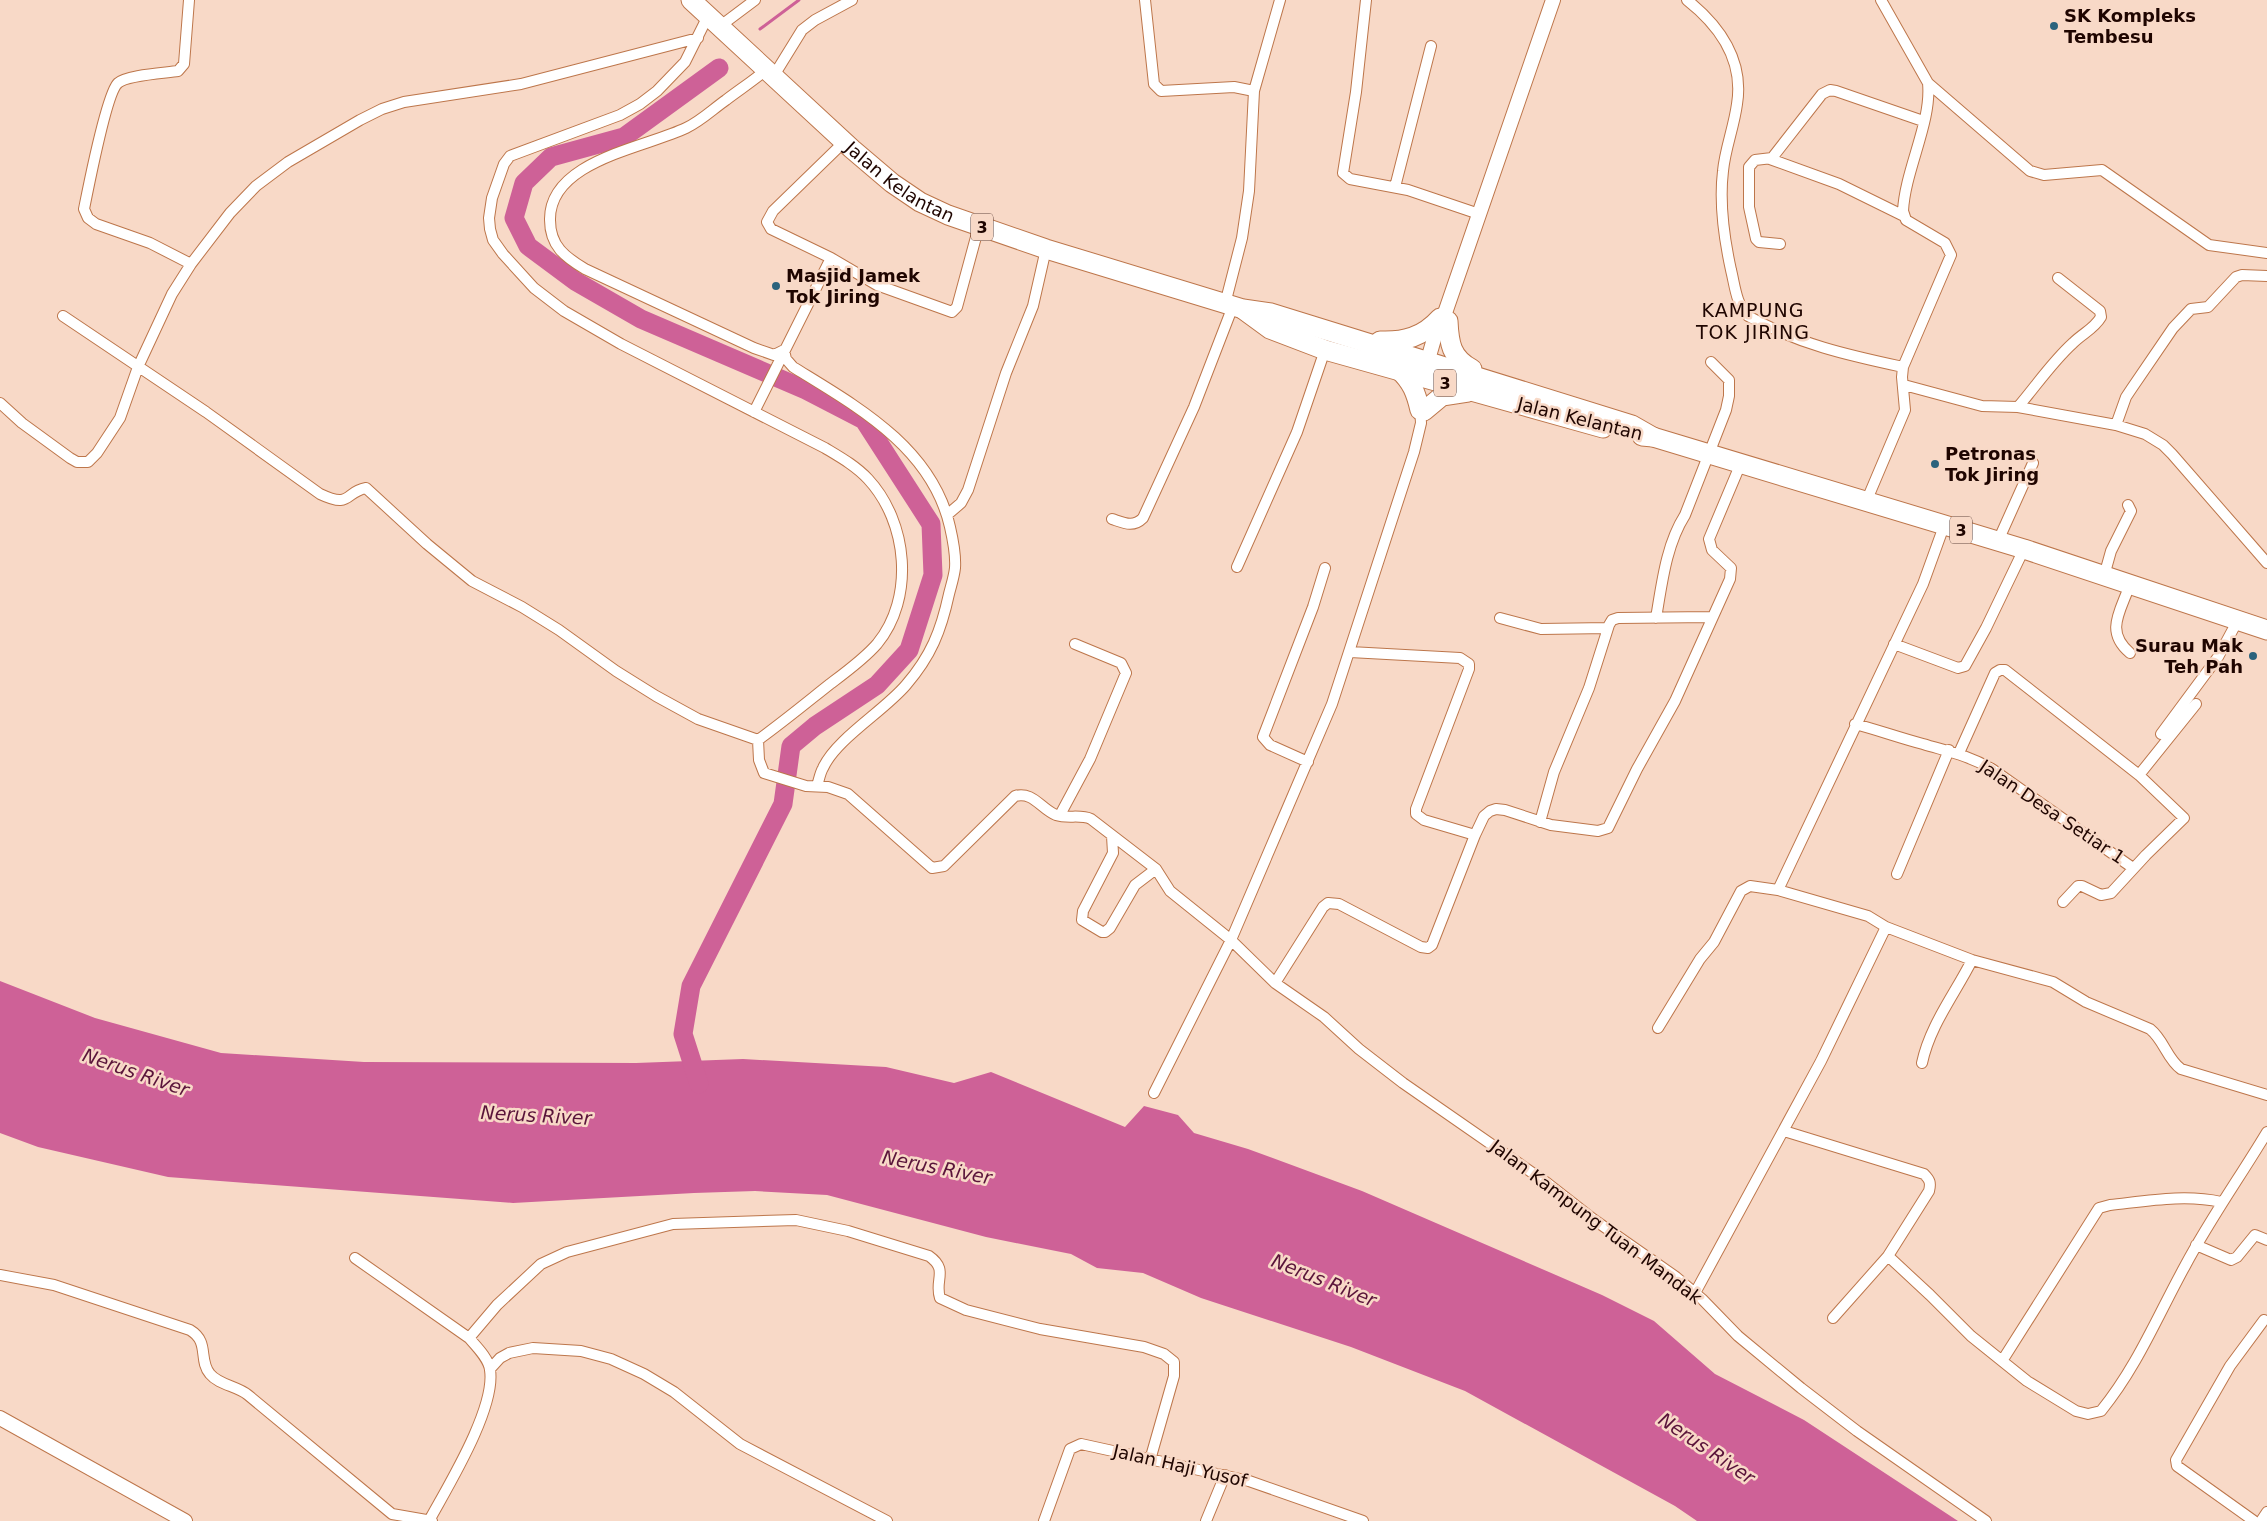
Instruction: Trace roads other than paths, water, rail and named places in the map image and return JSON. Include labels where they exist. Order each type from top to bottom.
[{"type":"highway","name":"Jalan Kelantan","points":[[691,0],[767,72],[892,183],[920,202],[948,215],[1046,249],[1234,306],[1271,313],[1354,339],[1477,391],[1556,416],[1630,435],[1653,437]]},
{"type":"highway","name":"Jalan Kelantan","points":[[1234,306],[1270,329],[1326,350],[1399,370],[1430,370],[1506,386],[1632,425],[1653,437]]},
{"type":"highway","points":[[1354,339],[1406,340],[1429,330],[1444,317],[1455,356],[1465,365],[1506,386]]},
{"type":"highway","points":[[1399,370],[1414,387],[1422,412],[1442,396],[1477,391]]},
{"type":"highway","name":"3","points":[[1653,437],[2024,549],[2267,630]]},
{"type":"street","points":[[189,0],[182,69],[122,80],[115,86],[101,135],[84,208],[88,218],[96,224],[150,243],[190,264]]},
{"type":"street","points":[[0,403],[22,423],[70,458],[77,462],[88,462],[97,453],[120,418],[138,367],[172,294],[190,264],[230,212],[271,174],[310,148],[382,108],[404,102],[521,84],[698,38],[755,0]]},
{"type":"street","points":[[782,354],[774,355],[754,348],[585,269],[561,252],[551,232],[552,203],[560,188],[577,172],[600,161],[686,128],[767,72],[802,30],[815,20],[852,0]]},
{"type":"street","points":[[1145,0],[1154,84],[1157,89],[1161,91],[1234,87],[1254,91]]},
{"type":"street","points":[[1112,519],[1133,525],[1138,524],[1143,518],[1194,407],[1234,306],[1249,191],[1254,91],[1280,0]]},
{"type":"street","points":[[1366,0],[1356,92],[1343,170],[1345,176],[1350,179],[1418,193],[1480,214]]},
{"type":"street","points":[[1154,1093],[1232,940],[1334,698],[1414,452],[1430,370],[1444,317],[1553,0]]},
{"type":"street","points":[[1687,0],[1721,33],[1736,64],[1738,103],[1725,156],[1722,195],[1724,238],[1738,299],[1743,311],[1748,316],[1786,336],[1816,347],[1903,367]]},
{"type":"street","points":[[1881,0],[1928,83],[2030,172],[2044,175],[2102,170],[2210,246],[2267,253]]},
{"type":"street","points":[[698,38],[685,62],[640,104],[620,115],[510,156],[504,164],[492,198],[489,218],[494,240],[518,272],[551,303],[622,344],[849,462],[868,479],[884,500],[899,537],[902,574],[895,610],[889,625],[876,646],[758,740]]},
{"type":"street","points":[[1395,187],[1431,46]]},
{"type":"street","points":[[1904,216],[1903,206],[1928,98],[1928,83]]},
{"type":"street","points":[[1770,159],[1822,94],[1830,90],[1923,121]]},
{"type":"street","points":[[844,142],[773,211],[767,222],[772,229],[831,258],[877,285],[952,312],[957,307],[979,226]]},
{"type":"street","points":[[1780,244],[1758,240],[1749,207],[1748,171],[1750,165],[1758,158],[1770,159],[1839,184],[1904,216],[1910,224],[1945,243],[1951,255],[1903,367],[1905,410],[1866,502]]},
{"type":"street","points":[[947,515],[961,502],[968,490],[1006,373],[1033,306],[1046,249]]},
{"type":"street","points":[[754,412],[831,258]]},
{"type":"street","points":[[2116,425],[2126,398],[2132,388],[2173,328],[2191,309],[2208,308],[2236,276],[2267,276]]},
{"type":"street","points":[[2018,407],[2057,360],[2073,343],[2095,326],[2101,317],[2100,311],[2058,278]]},
{"type":"street","points":[[63,316],[206,412],[320,494],[332,500],[347,500],[362,489],[370,491],[427,544],[472,581],[522,607],[559,630],[636,684],[698,719],[739,735],[758,740]]},
{"type":"street","points":[[1237,567],[1297,432],[1326,350]]},
{"type":"street","points":[[782,354],[792,366],[881,425],[912,453],[937,492],[947,515],[954,546],[955,568],[946,607],[931,652],[904,687],[840,745],[823,768],[817,786]]},
{"type":"street","points":[[1656,618],[1664,572],[1673,540],[1710,454],[1728,403],[1730,384],[1726,376],[1711,362]]},
{"type":"street","points":[[1904,385],[1982,406],[2018,407],[2116,425],[2145,434],[2163,445],[2267,563]]},
{"type":"street","points":[[1275,983],[1328,903],[1339,904],[1421,947],[1428,948],[1432,945],[1475,835],[1484,816],[1496,809],[1540,822],[1598,831],[1608,828],[1637,769],[1675,701],[1732,573],[1727,563],[1712,550],[1710,538],[1741,463]]},
{"type":"street","points":[[1998,541],[2034,463]]},
{"type":"street","points":[[2104,576],[2111,551],[2131,511],[2128,505]]},
{"type":"street","points":[[1778,890],[1930,567],[1944,526]]},
{"type":"street","points":[[1894,644],[1958,668],[1966,666],[2024,549]]},
{"type":"street","points":[[1308,762],[1270,745],[1263,737],[1325,568]]},
{"type":"street","points":[[2130,584],[2115,627],[2116,635],[2121,645],[2130,653]]},
{"type":"street","points":[[1500,618],[1541,629],[1608,628]]},
{"type":"street","points":[[1540,822],[1554,772],[1589,688],[1612,620],[1618,618],[1712,618]]},
{"type":"street","points":[[2161,734],[2218,657],[2238,620]]},
{"type":"street","points":[[1060,815],[1090,759],[1126,673],[1121,663],[1075,644]]},
{"type":"street","points":[[1350,652],[1460,658],[1469,664],[1469,669],[1416,809],[1416,814],[1424,820],[1475,835]]},
{"type":"street","points":[[1897,874],[1954,751],[1995,673],[2000,670],[2005,670],[2139,775],[2196,704]]},
{"type":"street","name":"Jalan Desa Setiar 1","points":[[1855,724],[1954,751],[1992,769],[2134,868]]},
{"type":"street","points":[[758,740],[759,760],[764,773],[806,786],[828,787],[848,794],[932,868],[944,866],[1015,796],[1028,795],[1052,812],[1060,815],[1084,816],[1112,836],[1156,869],[1135,885],[1110,928],[1105,932],[1082,920],[1083,911],[1113,853],[1112,836]]},
{"type":"street","name":"Jalan Desa Setiar 1","points":[[2063,902],[2078,886],[2107,895],[2184,818],[2139,775]]},
{"type":"street","name":"Jalan Kampung Tuan Mandak","points":[[1156,869],[1170,891],[1232,940],[1275,983],[1324,1017],[1359,1049],[1403,1083],[1554,1189],[1695,1293],[1738,1336],[1801,1388],[1857,1431],[1986,1521]]},
{"type":"street","points":[[1658,1028],[1700,959],[1714,942],[1741,891],[1750,886],[1778,890],[1868,916],[1886,927],[1972,960],[2053,982],[2086,1002],[2150,1030],[2159,1036],[2172,1060],[2181,1069],[2267,1095]]},
{"type":"street","points":[[1695,1293],[1821,1061],[1886,927]]},
{"type":"street","points":[[1922,1063],[1926,1043],[1972,960]]},
{"type":"street","points":[[1784,1130],[1924,1174],[1930,1185],[1929,1191],[1888,1256],[1833,1318]]},
{"type":"street","points":[[1888,1256],[1971,1336],[2027,1381],[2076,1411],[2096,1414],[2101,1411],[2146,1345],[2168,1296],[2196,1244],[2267,1132]]},
{"type":"street","points":[[2002,1361],[2099,1208],[2110,1205],[2184,1198],[2205,1198],[2222,1202]]},
{"type":"street","points":[[469,1338],[497,1305],[529,1274],[541,1264],[567,1252],[673,1224],[778,1220],[807,1222],[848,1231],[929,1256],[936,1261],[940,1269],[940,1298],[966,1310],[1040,1329],[1144,1347],[1171,1357],[1174,1362],[1174,1376],[1150,1460]]},
{"type":"street","points":[[2196,1244],[2231,1260],[2237,1257],[2255,1234],[2267,1240]]},
{"type":"street","points":[[0,1275],[54,1285],[180,1325],[196,1334],[201,1340],[207,1368],[212,1376],[221,1382],[240,1389],[248,1395],[390,1518],[431,1520],[487,1401],[490,1390],[490,1369],[469,1338],[355,1258]]},
{"type":"street","points":[[2254,1521],[2177,1466],[2176,1460],[2230,1366],[2264,1320]]},
{"type":"street","points":[[490,1369],[500,1358],[510,1353],[533,1348],[581,1351],[611,1359],[644,1374],[674,1392],[740,1444],[887,1521]]},
{"type":"street","points":[[0,1418],[185,1521]]},
{"type":"street","name":"Jalan Haji Yusof","points":[[1044,1521],[1070,1448],[1080,1444],[1249,1481],[1363,1521]]},
{"type":"street","points":[[1206,1521],[1226,1475]]},
{"type":"street","points":[[2262,1521],[2267,1512]]},
{"type":"water","name":"Nerus River","points":[[0,981],[95,1018],[221,1053],[364,1062],[636,1063],[743,1059],[886,1067],[954,1083],[991,1072],[1125,1127],[1144,1106],[1178,1115],[1194,1133],[1248,1149],[1362,1191],[1602,1295],[1654,1321],[1715,1374],[1804,1420],[1958,1521],[1697,1521],[1675,1506],[1465,1391],[1351,1347],[1201,1298],[1143,1273],[1097,1268],[1071,1254],[986,1237],[827,1195],[755,1191],[513,1203],[168,1177],[38,1147],[0,1133]]},
{"type":"waterway","points":[[760,29],[799,0]]},
{"type":"waterway","points":[[699,1084],[683,1034],[691,986],[783,804],[791,746],[815,726],[877,685],[909,650],[933,575],[931,524],[864,420],[806,390],[641,319],[575,281],[528,246],[514,218],[524,183],[551,157],[624,137],[719,68]]},
{"type":"place","name":"SK Kompleks Tembesu","points":[[2054,26]]},
{"type":"place","name":"Masjid Jamek Tok Jiring","points":[[776,286]]},
{"type":"place","name":"Petronas Tok Jiring","points":[[1935,464]]},
{"type":"place","name":"Surau Mak Teh Pah","points":[[2253,656]]},
{"type":"district","name":"KAMPUNG TOK JIRING","points":[[1753,321]]}]
